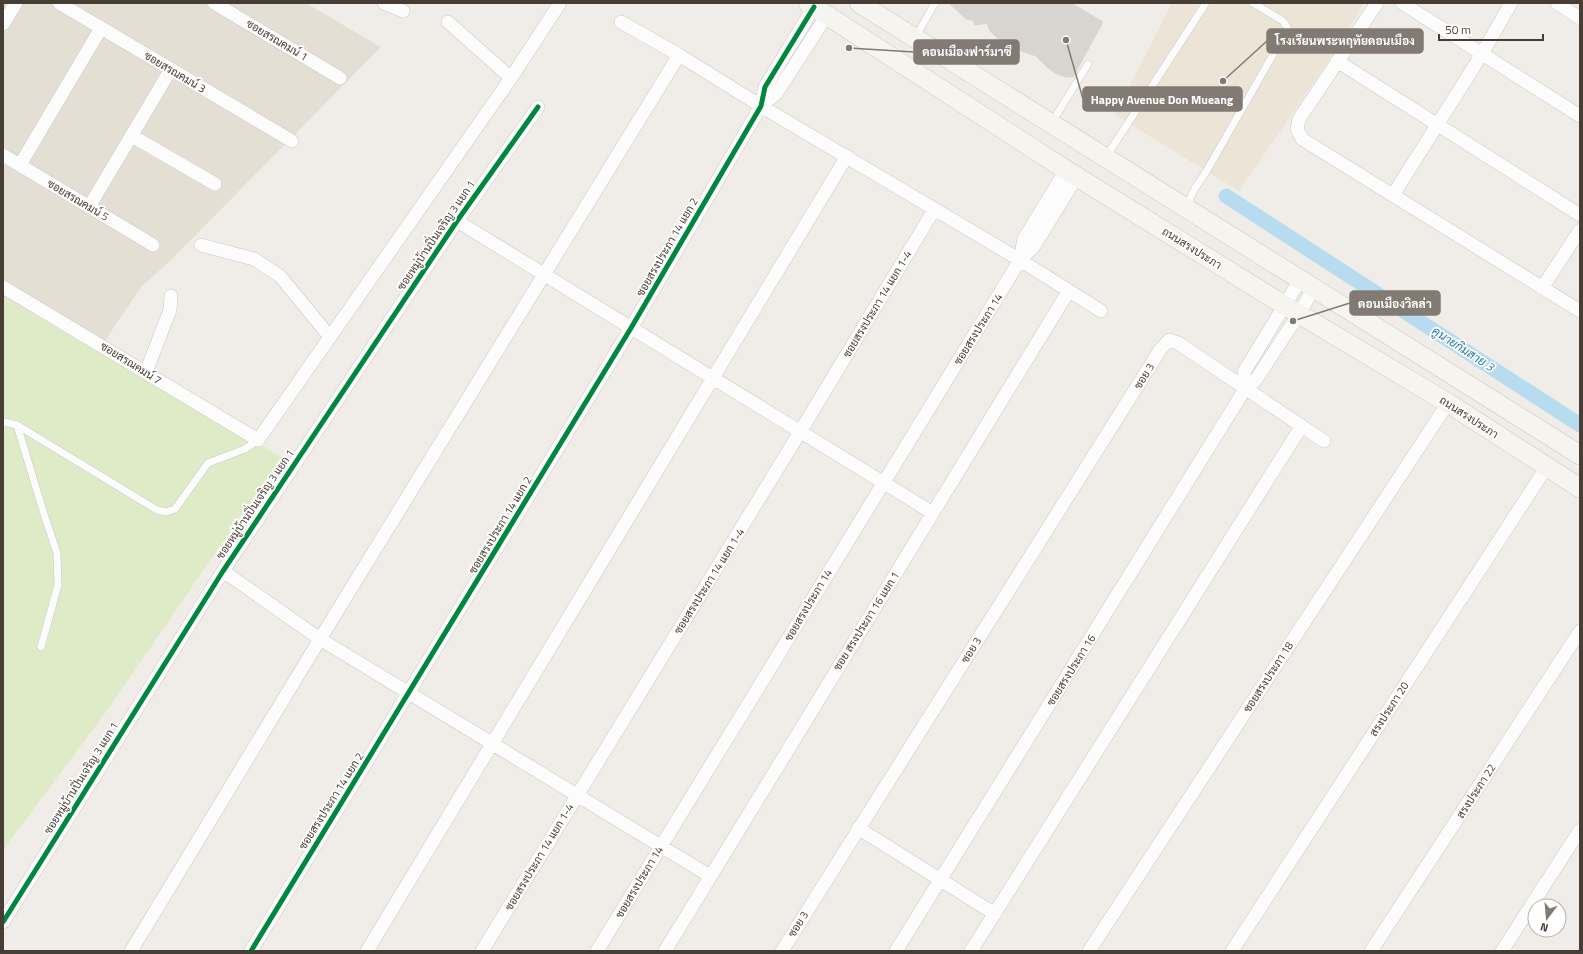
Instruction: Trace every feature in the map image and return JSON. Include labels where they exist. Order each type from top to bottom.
[{"type":"main road","points":[[859,3],[1580,454]]},
{"type":"main road","name":"ถนนสรงประภา","points":[[816,8],[1072,173],[1292,310],[1448,403],[1546,468],[1580,488]]},
{"type":"street","points":[[3,24],[16,3]]},
{"type":"street","name":"ซอยสรณคมน์ 3","points":[[59,3],[292,141]]},
{"type":"street","name":"ซอยสรณคมน์ 1","points":[[214,3],[340,78]]},
{"type":"street","points":[[384,3],[403,11]]},
{"type":"street","points":[[258,440],[511,78],[560,3]]},
{"type":"street","points":[[1377,3],[1336,61],[1299,119],[1297,129],[1302,139],[1580,311]]},
{"type":"street","points":[[1402,3],[1580,116]]},
{"type":"street","points":[[1393,195],[1438,126],[1511,3]]},
{"type":"street","points":[[1557,3],[1580,18]]},
{"type":"street","points":[[760,106],[776,94],[816,8]]},
{"type":"street","points":[[448,22],[511,78]]},
{"type":"street","points":[[621,22],[679,55],[760,106],[847,156],[934,210],[1020,260],[1101,312]]},
{"type":"street","points":[[20,165],[101,28]]},
{"type":"street","points":[[131,951],[320,639],[679,55]]},
{"type":"street","points":[[1336,61],[1580,215]]},
{"type":"street","points":[[89,207],[171,69]]},
{"type":"street","name":"ซอยสรงประภา 14 แยก 2","points":[[251,951],[631,328],[760,106]]},
{"type":"street","name":"ซอยหมู่บ้านปิ่นเจริญ 3 แยก 1","points":[[3,922],[223,570],[457,221],[538,107]]},
{"type":"street","points":[[132,136],[215,184]]},
{"type":"street","name":"ซอยสรณคมน์ 5","points":[[3,155],[153,245]]},
{"type":"street","points":[[367,951],[847,156]]},
{"type":"street","name":"ซอยสรงประภา 14","points":[[597,951],[1020,260],[1034,246],[1072,173]]},
{"type":"street","name":"ซอยสรงประภา 14 แยก 1-4","points":[[482,951],[800,432],[934,210]]},
{"type":"street","points":[[457,221],[543,276],[933,512]]},
{"type":"street","points":[[1542,288],[1580,230]]},
{"type":"street","points":[[201,245],[254,259],[280,276],[330,336]]},
{"type":"street","name":"ซอยสรงประภา 16","points":[[896,951],[1245,389],[1255,381],[1306,284]]},
{"type":"street","name":"ซอยสรณคมน์ 7","points":[[3,287],[258,440]]},
{"type":"street","name":"ซอย สรงประภา 16 แยก 1","points":[[665,951],[1068,292]]},
{"type":"street","points":[[146,372],[170,310],[171,296]]},
{"type":"street","name":"ซอย 3","points":[[782,951],[1160,350],[1169,340],[1178,344],[1245,389]]},
{"type":"street","points":[[1245,389],[1324,441]]},
{"type":"street","name":"ซอยสรงประภา 18","points":[[1088,951],[1448,403]]},
{"type":"street","points":[[971,951],[1301,427]]},
{"type":"street","name":"สรงประภา 20","points":[[1232,951],[1546,468]]},
{"type":"street","points":[[223,570],[320,639],[710,876]]},
{"type":"street","name":"สรงประภา 22","points":[[1371,951],[1580,631]]},
{"type":"street","points":[[858,828],[995,914]]},
{"type":"street","points":[[1502,951],[1580,830]]},
{"type":"lane","points":[[915,38],[935,3]]},
{"type":"lane","points":[[1105,158],[1206,3]]},
{"type":"lane","points":[[1186,207],[1194,190],[1206,172],[1286,32],[1287,27],[1283,21],[1253,3]]},
{"type":"lane","points":[[1051,124],[1088,64]]},
{"type":"lane","points":[[3,422],[17,425],[157,510],[166,512],[176,509],[208,463],[245,449],[258,440]]},
{"type":"lane","points":[[17,425],[44,514],[58,553],[58,585],[41,647]]},
{"type":"shaded area","points":[[3,3],[306,3],[381,47],[168,263],[142,286],[98,351],[3,297]]},
{"type":"shaded area","points":[[1172,3],[1364,3],[1338,47],[1239,191],[1115,115]]},
{"type":"green space","points":[[3,297],[281,457],[109,708],[3,850]]},
{"type":"building","points":[[949,3],[1071,3],[1103,22],[1073,77],[1066,77],[1055,73],[1036,56],[1002,42],[990,31],[987,23],[975,25],[973,20],[966,19]]},
{"type":"waterway","name":"คูนายกิมสาย 3","points":[[1226,196],[1580,425]]},
{"type":"cycle path","points":[[251,951],[631,328],[761,106],[765,87],[814,7]]},
{"type":"cycle path","points":[[3,922],[223,571],[457,221],[538,107]]},
{"type":"place","name":"Happy Avenue Don Mueang","points":[[1066,40]]},
{"type":"place","name":"ดอนเมืองฟาร์มาซี","points":[[849,48]]},
{"type":"place","name":"โรงเรียนพระหฤทัยดอนเมือง","points":[[1223,81]]},
{"type":"place","name":"ดอนเมืองวิลล่า","points":[[1293,321]]}]
